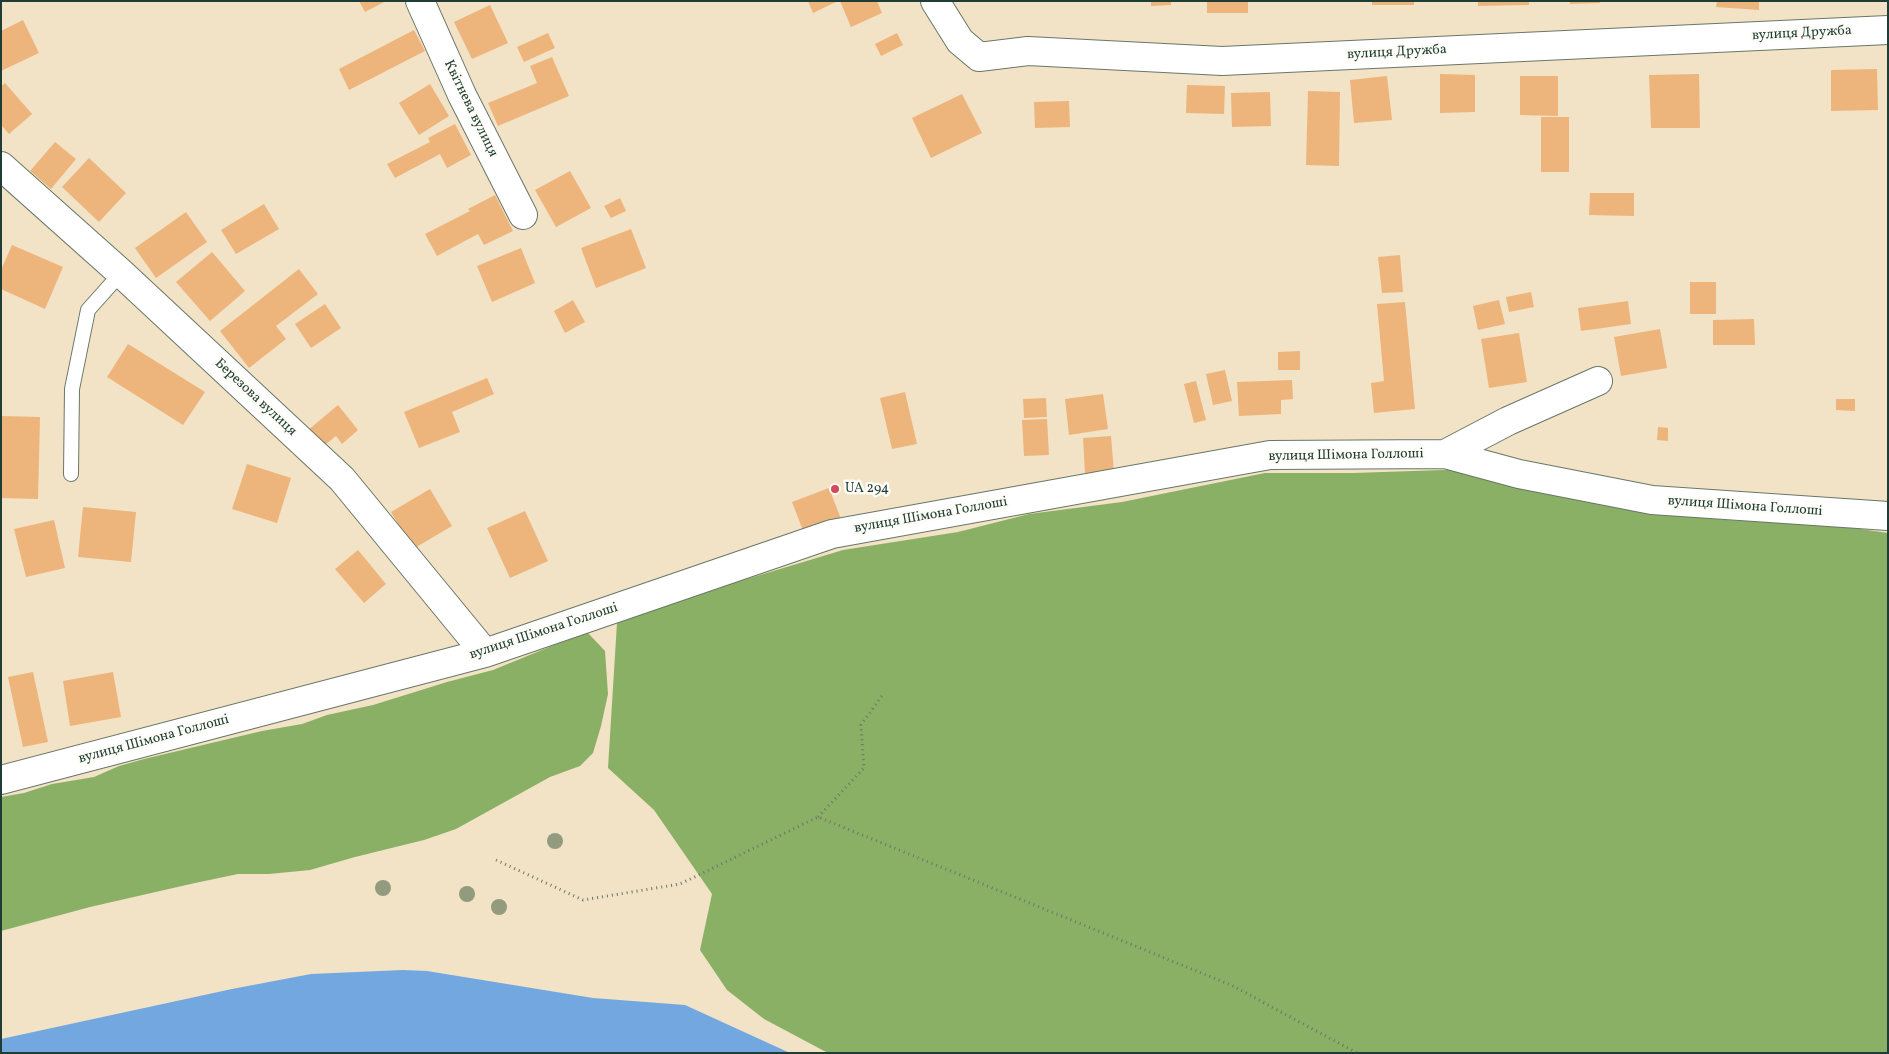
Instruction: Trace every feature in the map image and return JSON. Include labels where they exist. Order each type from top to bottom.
[{"type":"street","name":"Квітнева вулиця","points":[[420,1],[462,95],[523,215]]},
{"type":"street","name":"вулиця Дружба","points":[[935,1],[960,41],[979,57],[1028,51],[1222,61],[1888,30]]},
{"type":"street","name":"Березова вулиця","points":[[1,166],[121,273],[342,479],[485,653]]},
{"type":"street","points":[[1445,454],[1508,420],[1598,381]]},
{"type":"street","name":"вулиця Шімона Голлоші","points":[[1,780],[485,653],[832,534],[1270,456],[1445,454],[1519,474],[1652,500],[1888,516]]},
{"type":"lane","points":[[71,474],[72,389],[88,310],[121,273]]},
{"type":"path","points":[[496,860],[582,900],[680,884],[818,817],[864,768],[861,725],[884,693]]},
{"type":"path","points":[[818,817],[1231,984],[1357,1053]]},
{"type":"green space","points":[[1473,469],[1614,507],[1727,520],[1819,523],[1888,533],[1888,1053],[828,1053],[764,1019],[727,990],[700,950],[712,894],[654,810],[608,768],[617,623],[707,591],[843,550],[958,532],[1029,514],[1122,502],[1265,473],[1353,473]]},
{"type":"green space","points":[[588,633],[605,651],[608,694],[593,753],[580,766],[550,777],[456,829],[424,840],[310,870],[269,874],[238,874],[90,907],[1,931],[1,797],[24,793],[52,784],[94,777],[119,766],[144,759],[262,731],[302,724],[327,715],[373,705],[493,670]]},
{"type":"water","points":[[403,970],[427,971],[593,998],[685,1005],[790,1053],[1,1053],[1,1039],[232,989],[311,974]]},
{"type":"building","points":[[359,1],[386,1],[365,12]]},
{"type":"building","points":[[808,1],[838,1],[813,13]]},
{"type":"building","points":[[840,1],[877,1],[882,13],[851,27]]},
{"type":"building","points":[[1151,1],[1171,1],[1171,5],[1151,6]]},
{"type":"building","points":[[1207,1],[1248,1],[1248,13],[1207,13]]},
{"type":"building","points":[[1372,1],[1414,1],[1414,5],[1372,5]]},
{"type":"building","points":[[1478,1],[1529,1],[1529,5],[1478,6]]},
{"type":"building","points":[[1570,1],[1600,1],[1600,3],[1570,4]]},
{"type":"building","points":[[1717,1],[1759,1],[1759,10],[1716,7]]},
{"type":"building","points":[[490,5],[508,43],[472,59],[454,22]]},
{"type":"building","points":[[23,20],[39,53],[1,71],[1,31]]},
{"type":"building","points":[[414,30],[425,51],[349,90],[339,69]]},
{"type":"building","points":[[548,33],[555,48],[524,62],[517,47]]},
{"type":"building","points":[[897,33],[903,45],[881,56],[875,44]]},
{"type":"building","points":[[552,57],[569,96],[498,126],[488,103],[537,83],[530,66]]},
{"type":"building","points":[[1877,69],[1878,110],[1831,111],[1831,70]]},
{"type":"building","points":[[1440,74],[1475,75],[1475,112],[1440,113]]},
{"type":"building","points":[[1699,74],[1700,128],[1651,128],[1649,75]]},
{"type":"building","points":[[1387,76],[1392,120],[1354,123],[1350,80]]},
{"type":"building","points":[[1520,76],[1558,76],[1558,116],[1520,115]]},
{"type":"building","points":[[5,83],[32,114],[9,134],[1,125],[1,86]]},
{"type":"building","points":[[430,84],[449,116],[419,135],[399,103]]},
{"type":"building","points":[[1187,85],[1225,86],[1224,114],[1186,113]]},
{"type":"building","points":[[1308,91],[1340,92],[1339,166],[1306,165]]},
{"type":"building","points":[[1270,92],[1271,126],[1232,127],[1231,93]]},
{"type":"building","points":[[962,94],[982,133],[931,158],[912,118]]},
{"type":"building","points":[[1069,101],[1070,127],[1035,128],[1034,102]]},
{"type":"building","points":[[1541,117],[1569,117],[1569,172],[1541,172]]},
{"type":"building","points":[[455,124],[471,155],[447,168],[440,154],[395,178],[387,164],[430,142],[428,138]]},
{"type":"building","points":[[55,142],[76,159],[51,189],[30,171]]},
{"type":"building","points":[[89,158],[126,193],[99,222],[62,187]]},
{"type":"building","points":[[570,171],[591,208],[556,227],[535,190]]},
{"type":"building","points":[[1590,193],[1634,193],[1634,216],[1589,215]]},
{"type":"building","points":[[495,195],[513,231],[484,245],[478,234],[437,256],[425,234],[470,211],[468,209]]},
{"type":"building","points":[[620,198],[626,211],[611,218],[604,206]]},
{"type":"building","points":[[264,204],[279,229],[236,254],[221,230]]},
{"type":"building","points":[[186,212],[207,242],[156,278],[135,248]]},
{"type":"building","points":[[631,229],[646,268],[596,288],[581,248]]},
{"type":"building","points":[[12,245],[63,267],[45,309],[1,289],[1,270]]},
{"type":"building","points":[[521,248],[535,283],[492,302],[477,266]]},
{"type":"building","points":[[212,252],[245,291],[210,321],[176,282]]},
{"type":"building","points":[[1400,255],[1403,292],[1382,293],[1378,257]]},
{"type":"building","points":[[299,269],[318,294],[276,326],[286,339],[249,368],[220,331]]},
{"type":"building","points":[[1690,282],[1716,282],[1716,314],[1690,314]]},
{"type":"building","points":[[1531,292],[1534,307],[1509,312],[1506,297]]},
{"type":"building","points":[[573,300],[585,322],[565,333],[554,311]]},
{"type":"building","points":[[1499,300],[1505,324],[1478,330],[1473,306]]},
{"type":"building","points":[[1628,301],[1631,324],[1581,331],[1578,308]]},
{"type":"building","points":[[1405,302],[1415,409],[1374,413],[1371,383],[1384,381],[1377,304]]},
{"type":"building","points":[[325,304],[341,328],[311,348],[295,324]]},
{"type":"building","points":[[1754,319],[1755,345],[1713,345],[1713,320]]},
{"type":"building","points":[[1660,329],[1667,368],[1621,376],[1614,337]]},
{"type":"building","points":[[1519,333],[1527,382],[1489,388],[1481,339]]},
{"type":"building","points":[[128,344],[205,392],[183,425],[107,377]]},
{"type":"building","points":[[1300,351],[1300,370],[1278,370],[1278,352]]},
{"type":"building","points":[[1225,370],[1232,401],[1213,405],[1206,374]]},
{"type":"building","points":[[487,378],[494,394],[452,412],[460,432],[419,448],[404,412]]},
{"type":"building","points":[[1292,380],[1293,399],[1281,400],[1281,414],[1239,416],[1237,382]]},
{"type":"building","points":[[1196,381],[1206,420],[1194,423],[1184,384]]},
{"type":"building","points":[[905,392],[917,444],[892,449],[880,398]]},
{"type":"building","points":[[1103,394],[1108,429],[1069,435],[1065,399]]},
{"type":"building","points":[[1046,398],[1047,417],[1024,418],[1023,399]]},
{"type":"building","points":[[1836,399],[1855,399],[1855,411],[1836,410]]},
{"type":"building","points":[[338,405],[358,430],[342,444],[336,436],[321,448],[307,431]]},
{"type":"building","points":[[1,416],[40,417],[38,499],[1,498]]},
{"type":"building","points":[[1047,419],[1049,455],[1024,456],[1022,420]]},
{"type":"building","points":[[1658,427],[1668,428],[1668,441],[1657,440]]},
{"type":"building","points":[[1111,436],[1114,472],[1085,473],[1083,438]]},
{"type":"building","points":[[247,464],[291,478],[277,523],[232,509]]},
{"type":"building","points":[[829,488],[841,519],[804,533],[792,502]]},
{"type":"building","points":[[430,489],[452,526],[413,549],[391,512]]},
{"type":"building","points":[[83,507],[136,512],[131,562],[78,557]]},
{"type":"building","points":[[525,511],[548,561],[510,578],[487,528]]},
{"type":"building","points":[[54,520],[65,568],[26,577],[14,529]]},
{"type":"building","points":[[358,550],[386,584],[364,603],[335,569]]},
{"type":"building","points":[[33,672],[48,742],[23,747],[8,677]]},
{"type":"building","points":[[113,672],[121,717],[70,726],[63,681]]},
{"type":"place","name":"UA 294","points":[[835,489]]}]
